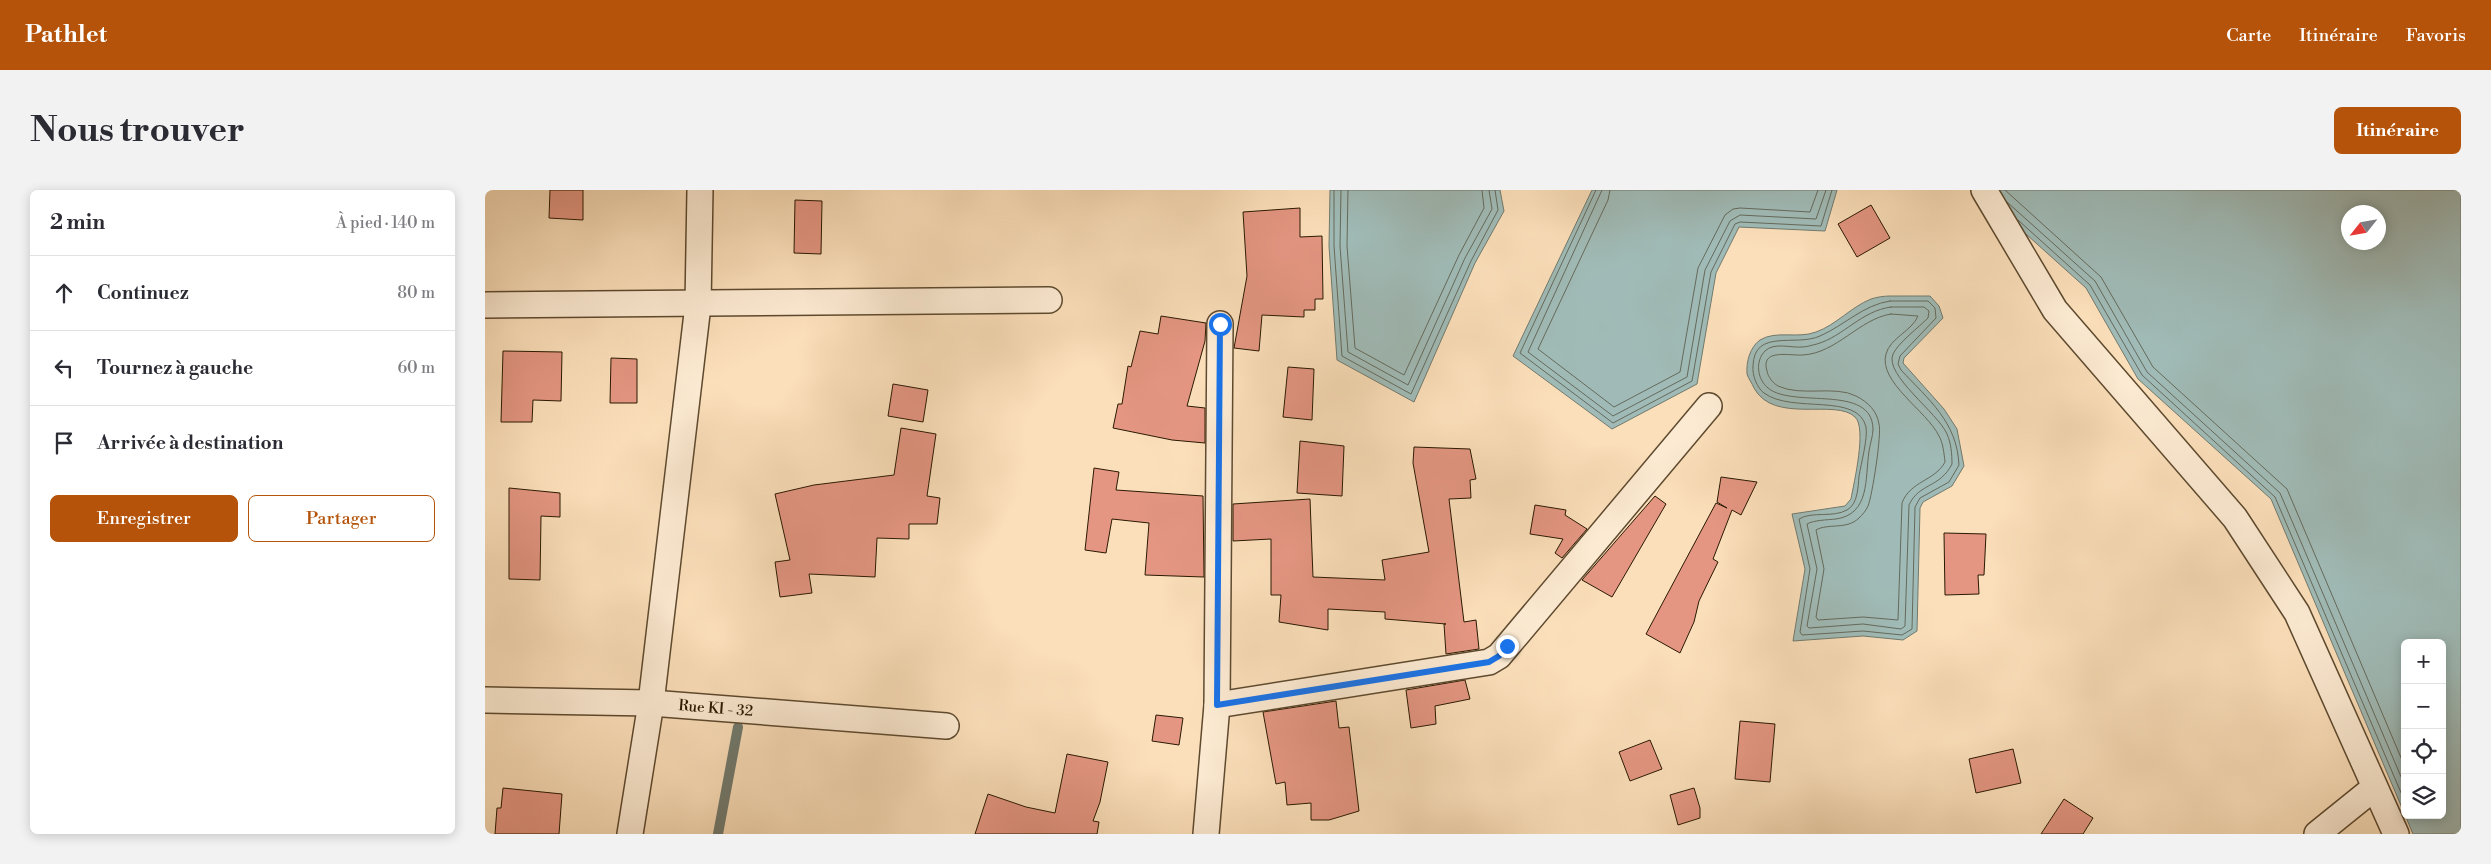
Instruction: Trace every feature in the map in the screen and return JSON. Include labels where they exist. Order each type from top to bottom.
[{"type":"street","points":[[630,834],[651,703],[698,305],[700,190]]},
{"type":"street","points":[[1984,190],[2055,310],[2235,518],[2287,597],[2297,613],[2396,834]]},
{"type":"street","points":[[485,305],[698,305],[1049,300]]},
{"type":"street","points":[[1206,834],[1217,705],[1220,324]]},
{"type":"street","points":[[1217,705],[1489,662],[1499,656],[1709,406]]},
{"type":"street","name":"Rue KI - 32","points":[[485,700],[651,703],[946,726]]},
{"type":"street","points":[[2317,834],[2374,788]]},
{"type":"water","points":[[1330,190],[1500,190],[1504,211],[1475,263],[1414,402],[1337,360],[1329,246]]},
{"type":"water","points":[[1592,190],[1837,190],[1825,231],[1739,227],[1716,273],[1697,384],[1612,429],[1513,356]]},
{"type":"water","points":[[1977,190],[2461,190],[2461,834],[2413,834],[2407,819],[2446,819],[2446,639],[2401,639],[2401,806],[2271,499],[2138,379],[2086,288]]},
{"type":"water","points":[[1883,296],[1930,296],[1939,306],[1943,318],[1904,358],[1903,363],[1944,409],[1957,429],[1964,466],[1952,486],[1923,502],[1920,508],[1917,631],[1903,640],[1863,636],[1793,641],[1805,569],[1792,514],[1845,506],[1851,499],[1859,456],[1860,432],[1855,417],[1846,412],[1790,408],[1776,405],[1763,399],[1754,388],[1748,376],[1748,360],[1751,351],[1760,340],[1766,337],[1802,335],[1823,329],[1871,299]]},
{"type":"building","points":[[550,190],[583,190],[583,220],[549,218]]},
{"type":"building","points":[[795,200],[822,201],[821,254],[794,253]]},
{"type":"building","points":[[1871,205],[1890,238],[1857,257],[1838,224]]},
{"type":"building","points":[[1300,208],[1300,237],[1322,236],[1323,299],[1315,299],[1315,310],[1304,310],[1304,317],[1262,315],[1259,351],[1234,348],[1247,276],[1243,212]]},
{"type":"building","points":[[1161,316],[1206,323],[1205,341],[1187,406],[1205,408],[1205,443],[1172,440],[1113,428],[1118,404],[1122,404],[1128,366],[1131,367],[1140,331],[1158,334]]},
{"type":"building","points":[[503,351],[562,352],[561,401],[533,400],[532,422],[501,422]]},
{"type":"building","points":[[611,358],[637,359],[637,403],[610,403]]},
{"type":"building","points":[[1288,367],[1314,369],[1312,420],[1283,417]]},
{"type":"building","points":[[893,384],[928,390],[923,422],[888,416]]},
{"type":"building","points":[[901,428],[936,434],[927,496],[940,498],[937,524],[909,524],[909,539],[877,538],[875,577],[809,574],[812,593],[780,597],[775,562],[790,560],[775,494],[814,485],[894,475]]},
{"type":"building","points":[[1300,441],[1344,446],[1342,496],[1297,493]]},
{"type":"building","points":[[1414,447],[1470,449],[1476,479],[1470,480],[1471,498],[1449,499],[1464,622],[1476,620],[1479,649],[1446,654],[1444,624],[1446,624],[1385,619],[1385,612],[1328,609],[1328,630],[1279,622],[1281,595],[1271,595],[1271,539],[1233,541],[1233,504],[1310,499],[1313,577],[1385,580],[1382,560],[1429,552],[1413,463]]},
{"type":"building","points":[[1094,468],[1119,472],[1116,490],[1203,496],[1204,577],[1145,575],[1149,523],[1112,519],[1106,553],[1085,550]]},
{"type":"building","points":[[1721,477],[1757,482],[1741,515],[1732,510],[1713,559],[1718,562],[1699,601],[1694,622],[1680,653],[1646,634],[1716,503],[1727,508],[1717,502]]},
{"type":"building","points":[[509,488],[560,493],[560,517],[541,516],[540,580],[509,579]]},
{"type":"building","points":[[1655,496],[1666,504],[1612,597],[1582,580]]},
{"type":"building","points":[[1535,505],[1566,510],[1565,515],[1587,529],[1562,558],[1555,553],[1563,539],[1530,534]]},
{"type":"building","points":[[1944,533],[1986,534],[1984,575],[1978,575],[1979,594],[1945,595]]},
{"type":"building","points":[[1465,680],[1470,699],[1435,706],[1436,724],[1411,728],[1406,690]]},
{"type":"building","points":[[1336,701],[1339,728],[1349,727],[1359,811],[1329,820],[1311,820],[1311,803],[1287,805],[1285,782],[1276,784],[1263,712]]},
{"type":"building","points":[[1156,715],[1183,718],[1179,745],[1152,741]]},
{"type":"building","points":[[1740,721],[1775,724],[1770,782],[1735,779]]},
{"type":"building","points":[[1650,740],[1662,769],[1630,781],[1619,752]]},
{"type":"building","points":[[2013,749],[2021,783],[1976,793],[1969,759]]},
{"type":"building","points":[[1067,754],[1108,762],[1100,802],[1093,821],[1099,822],[1097,834],[975,834],[988,794],[1026,807],[1055,813]]},
{"type":"building","points":[[503,788],[562,794],[559,834],[495,834],[497,808],[501,808]]},
{"type":"building","points":[[1694,788],[1700,808],[1700,818],[1678,825],[1670,795]]},
{"type":"building","points":[[2064,799],[2093,818],[2083,834],[2041,834]]},
{"type":"waterway","points":[[718,834],[738,727]]},
{"type":"route","points":[[1220,324],[1217,705],[1489,662],[1499,656],[1507,646]]}]
